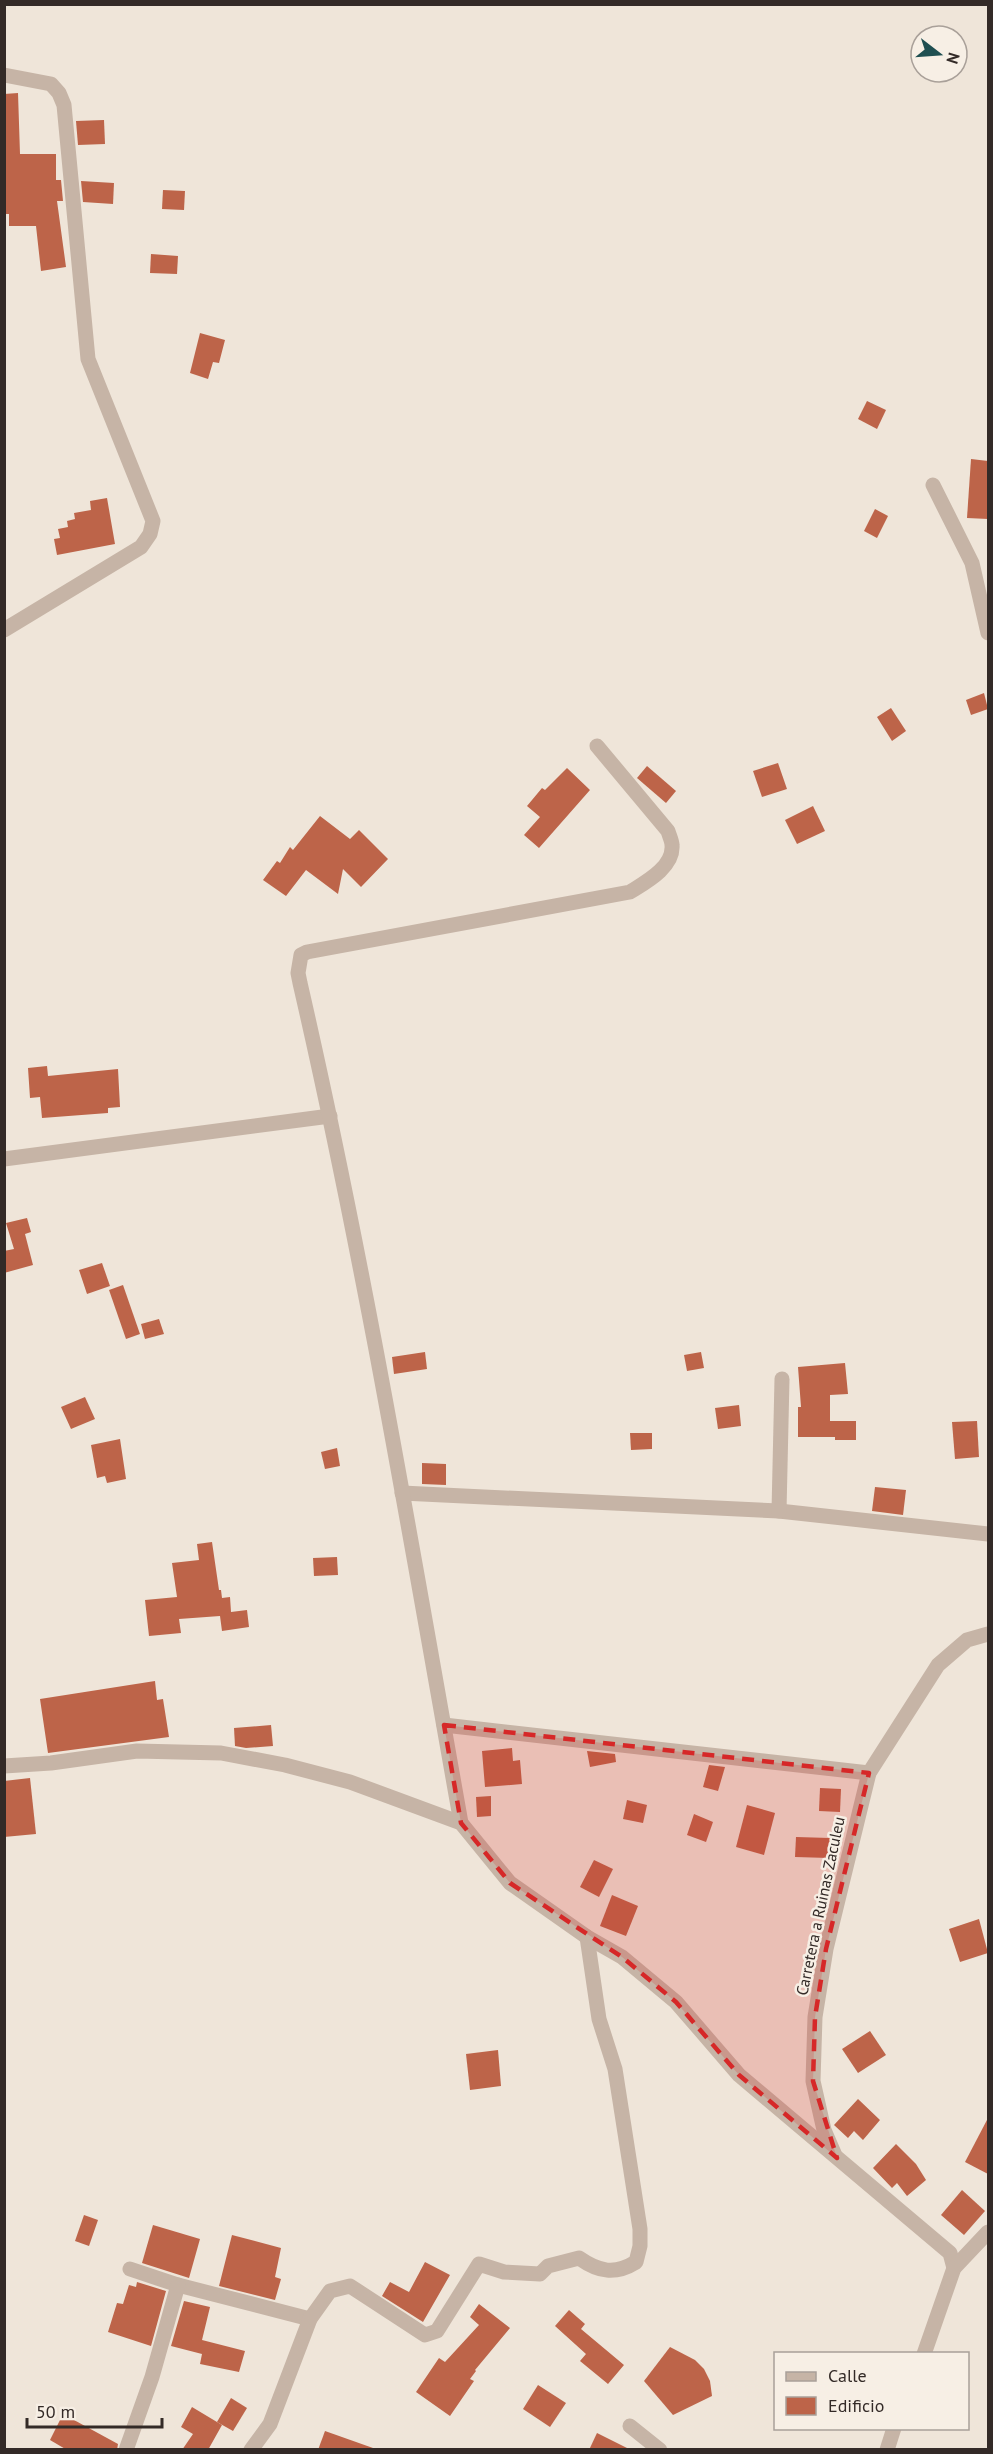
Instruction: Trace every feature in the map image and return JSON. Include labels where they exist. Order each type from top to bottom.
[{"type":"street","points":[[4,75],[51,84],[59,93],[64,105],[87,359],[153,521],[150,534],[141,547],[4,630]]},
{"type":"street","points":[[933,485],[972,563],[988,633]]},
{"type":"street","points":[[597,746],[668,831],[672,846],[670,857],[658,873],[630,892],[319,950],[301,955],[298,973],[330,1116],[462,1823],[510,1883],[587,1937],[622,1957],[676,2002],[739,2075],[950,2253],[954,2268]]},
{"type":"street","points":[[4,1159],[330,1116]]},
{"type":"street","points":[[779,1511],[782,1379]]},
{"type":"street","points":[[402,1493],[779,1511],[988,1534]]},
{"type":"street","name":"Carretera a Ruinas Zaculeu","points":[[837,2158],[824,2130],[813,2081],[815,2017],[826,1949],[869,1773],[938,1665],[967,1640],[988,1634]]},
{"type":"street","points":[[444,1725],[869,1773]]},
{"type":"street","points":[[4,1766],[51,1763],[137,1751],[221,1753],[285,1765],[350,1782],[462,1823]]},
{"type":"street","points":[[251,2450],[270,2424],[310,2319],[330,2291],[350,2286],[425,2336],[437,2331],[479,2264],[504,2272],[540,2274],[548,2266],[579,2258],[594,2268],[623,2270],[636,2262],[640,2246],[640,2229],[615,2069],[599,2019],[587,1937]]},
{"type":"street","points":[[925,2352],[954,2268],[988,2232]]},
{"type":"street","points":[[130,2270],[178,2285],[310,2319]]},
{"type":"street","points":[[126,2450],[152,2377],[178,2285]]},
{"type":"street","points":[[630,2426],[660,2450]]},
{"type":"street","points":[[887,2450],[893,2430]]},
{"type":"highlighted area","points":[[444,1725],[869,1773],[826,1949],[815,2017],[813,2081],[837,2158],[739,2075],[676,2002],[622,1957],[510,1883],[461,1823]]},
{"type":"building","points":[[18,93],[20,154],[56,154],[56,180],[61,180],[63,201],[57,201],[66,267],[41,271],[36,226],[9,226],[9,214],[4,214],[4,94]]},
{"type":"building","points":[[104,120],[105,144],[78,145],[76,121]]},
{"type":"building","points":[[81,181],[114,183],[113,204],[83,202]]},
{"type":"building","points":[[163,190],[185,191],[184,210],[162,209]]},
{"type":"building","points":[[151,254],[178,256],[177,274],[150,273]]},
{"type":"building","points":[[200,333],[225,340],[219,363],[213,362],[208,379],[190,373]]},
{"type":"building","points":[[867,401],[886,410],[877,429],[858,419]]},
{"type":"building","points":[[971,459],[988,461],[988,519],[967,518]]},
{"type":"building","points":[[107,498],[115,544],[57,555],[54,539],[60,538],[58,529],[68,527],[67,521],[75,519],[74,513],[91,510],[90,501]]},
{"type":"building","points":[[875,509],[888,516],[877,538],[864,531]]},
{"type":"building","points":[[984,693],[988,709],[971,715],[966,700]]},
{"type":"building","points":[[891,708],[906,731],[892,741],[877,717]]},
{"type":"building","points":[[778,763],[787,789],[762,797],[753,771]]},
{"type":"building","points":[[647,766],[676,791],[666,803],[637,778]]},
{"type":"building","points":[[567,768],[590,790],[539,848],[524,835],[540,817],[527,806],[542,788],[545,790]]},
{"type":"building","points":[[813,806],[825,831],[797,844],[785,820]]},
{"type":"building","points":[[320,816],[350,839],[359,830],[388,859],[361,887],[343,869],[338,894],[306,870],[286,896],[263,880],[277,861],[280,863],[290,847],[293,850]]},
{"type":"building","points":[[47,1066],[48,1076],[118,1069],[120,1107],[108,1108],[108,1113],[42,1118],[40,1097],[30,1098],[28,1068]]},
{"type":"building","points":[[27,1218],[31,1232],[25,1234],[33,1265],[4,1273],[4,1251],[14,1249],[6,1223]]},
{"type":"building","points":[[102,1263],[110,1286],[87,1294],[79,1270]]},
{"type":"building","points":[[123,1285],[140,1334],[126,1339],[109,1290]]},
{"type":"building","points":[[159,1319],[164,1334],[145,1339],[141,1324]]},
{"type":"building","points":[[425,1352],[427,1369],[394,1374],[392,1357]]},
{"type":"building","points":[[701,1352],[704,1368],[687,1371],[684,1355]]},
{"type":"building","points":[[845,1363],[848,1394],[830,1395],[830,1421],[856,1421],[856,1440],[835,1440],[835,1437],[798,1437],[798,1407],[801,1407],[798,1367]]},
{"type":"building","points":[[85,1397],[95,1419],[71,1429],[61,1407]]},
{"type":"building","points":[[739,1405],[741,1426],[718,1429],[715,1408]]},
{"type":"building","points":[[977,1421],[979,1457],[955,1459],[952,1422]]},
{"type":"building","points":[[630,1433],[652,1433],[652,1449],[631,1450]]},
{"type":"building","points":[[120,1439],[126,1479],[107,1483],[105,1476],[97,1478],[91,1445]]},
{"type":"building","points":[[337,1448],[340,1466],[325,1469],[321,1452]]},
{"type":"building","points":[[422,1463],[446,1464],[446,1485],[422,1484]]},
{"type":"building","points":[[875,1487],[906,1490],[903,1515],[872,1511]]},
{"type":"building","points":[[212,1542],[222,1598],[230,1597],[231,1612],[247,1610],[249,1627],[222,1631],[220,1616],[179,1619],[181,1633],[149,1636],[145,1600],[177,1597],[172,1563],[199,1560],[197,1544]]},
{"type":"building","points":[[337,1557],[338,1575],[314,1576],[313,1558]]},
{"type":"building","points":[[155,1681],[157,1700],[163,1699],[169,1737],[48,1753],[40,1699]]},
{"type":"building","points":[[271,1725],[273,1746],[246,1748],[235,1746],[234,1728]]},
{"type":"building","points":[[512,1748],[513,1761],[520,1760],[522,1784],[485,1787],[482,1751]]},
{"type":"building","points":[[587,1751],[615,1754],[616,1762],[590,1767]]},
{"type":"building","points":[[709,1765],[725,1767],[718,1791],[703,1787]]},
{"type":"building","points":[[30,1778],[36,1834],[4,1837],[4,1781]]},
{"type":"building","points":[[820,1788],[841,1789],[840,1812],[819,1811]]},
{"type":"building","points":[[491,1796],[491,1816],[477,1817],[476,1797]]},
{"type":"building","points":[[627,1800],[647,1805],[643,1823],[623,1819]]},
{"type":"building","points":[[747,1805],[775,1813],[764,1855],[736,1847]]},
{"type":"building","points":[[694,1814],[713,1822],[706,1842],[687,1835]]},
{"type":"building","points":[[796,1837],[830,1838],[829,1858],[795,1857]]},
{"type":"building","points":[[594,1860],[613,1869],[599,1897],[580,1887]]},
{"type":"building","points":[[612,1895],[638,1906],[626,1936],[600,1926]]},
{"type":"building","points":[[979,1919],[988,1953],[960,1962],[949,1929]]},
{"type":"building","points":[[870,2031],[886,2055],[858,2073],[842,2049]]},
{"type":"building","points":[[498,2050],[501,2086],[470,2090],[466,2054]]},
{"type":"building","points":[[858,2099],[880,2120],[863,2140],[854,2131],[848,2138],[834,2125]]},
{"type":"building","points":[[988,2118],[988,2174],[965,2162]]},
{"type":"building","points":[[896,2144],[916,2164],[926,2180],[907,2196],[897,2183],[892,2188],[873,2168]]},
{"type":"building","points":[[962,2190],[985,2211],[964,2235],[941,2215]]},
{"type":"building","points":[[84,2215],[98,2220],[89,2246],[75,2241]]},
{"type":"building","points":[[153,2225],[200,2239],[189,2278],[142,2263]]},
{"type":"building","points":[[232,2235],[281,2248],[275,2277],[281,2279],[275,2300],[219,2286]]},
{"type":"building","points":[[425,2262],[450,2275],[423,2322],[382,2296],[390,2282],[409,2292]]},
{"type":"building","points":[[137,2282],[166,2291],[151,2346],[108,2332],[117,2303],[123,2304],[129,2285],[136,2287]]},
{"type":"building","points":[[184,2301],[210,2307],[202,2340],[245,2351],[239,2372],[200,2364],[202,2354],[171,2346]]},
{"type":"building","points":[[479,2304],[510,2328],[475,2370],[470,2379],[474,2381],[450,2416],[416,2392],[439,2358],[445,2362],[479,2325],[470,2317]]},
{"type":"building","points":[[569,2310],[585,2324],[581,2329],[624,2365],[608,2384],[580,2361],[586,2354],[555,2326]]},
{"type":"building","points":[[670,2347],[695,2360],[704,2369],[710,2381],[712,2396],[673,2415],[644,2381]]},
{"type":"building","points":[[538,2385],[566,2403],[550,2427],[523,2409]]},
{"type":"building","points":[[231,2398],[247,2408],[233,2431],[217,2422]]},
{"type":"building","points":[[192,2407],[222,2425],[208,2450],[182,2450],[193,2434],[181,2427]]},
{"type":"building","points":[[63,2414],[118,2444],[117,2450],[67,2450],[50,2440]]},
{"type":"building","points":[[325,2431],[373,2448],[372,2450],[318,2450]]},
{"type":"building","points":[[597,2433],[631,2450],[589,2450]]}]
